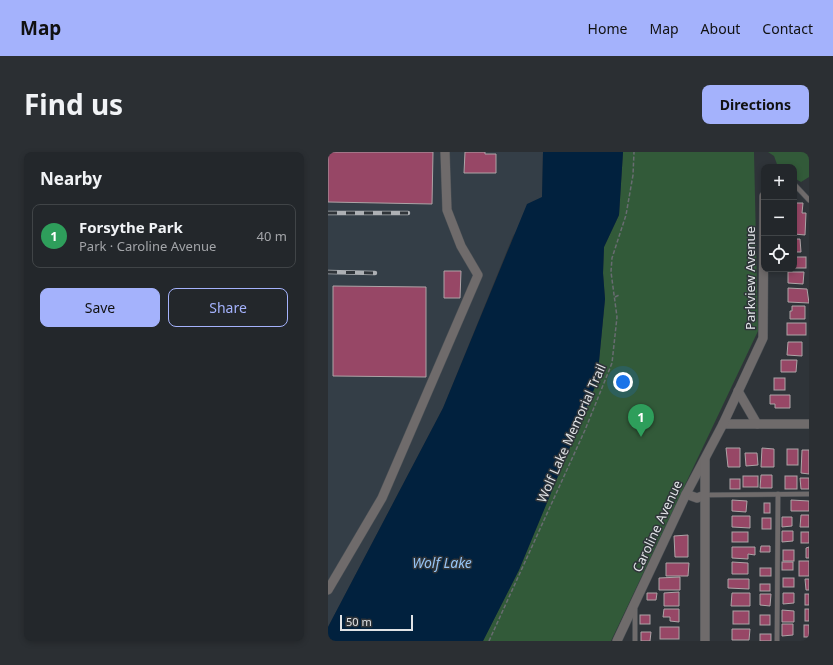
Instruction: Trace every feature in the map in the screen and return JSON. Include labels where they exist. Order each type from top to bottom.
[{"type":"street","points":[[328,590],[382,498],[478,275],[462,246],[447,210],[446,152]]},
{"type":"street","name":"Parkview Avenue","points":[[723,424],[763,338],[764,200]]},
{"type":"street","points":[[738,391],[757,424]]},
{"type":"street","points":[[723,424],[809,424]]},
{"type":"street","name":"Caroline Avenue","points":[[617,641],[686,494],[723,424]]},
{"type":"street","points":[[705,457],[705,641]]},
{"type":"street","points":[[686,494],[697,498],[705,495]]},
{"type":"lane","points":[[797,187],[809,200]]},
{"type":"lane","points":[[777,641],[778,494]]},
{"type":"lane","points":[[705,495],[809,494]]},
{"type":"lane","points":[[635,605],[635,641]]},
{"type":"path","name":"Wolf Lake Memorial Trail","points":[[489,641],[607,378],[612,363],[617,317],[611,267],[612,258],[626,215],[633,175],[634,152]]},
{"type":"path","points":[[614,297],[619,295]]},
{"type":"shaded area","points":[[328,152],[543,152],[542,197],[513,236],[443,408],[328,627]]},
{"type":"green space","points":[[623,152],[754,152],[758,331],[611,641],[483,641],[519,570],[597,382],[605,299],[603,273],[604,247],[619,215]]},
{"type":"green space","points":[[768,152],[809,152],[809,177],[801,182],[797,180],[797,164],[777,164],[774,156]]},
{"type":"water","name":"Wolf Lake","points":[[543,152],[623,152],[619,215],[604,247],[603,273],[605,299],[597,382],[519,570],[483,641],[328,641],[328,627],[443,408],[527,204],[542,197]]},
{"type":"building","points":[[328,152],[433,152],[432,204],[328,202]]},
{"type":"building","points":[[465,152],[485,152],[485,154],[496,154],[496,173],[464,173]]},
{"type":"building","points":[[797,203],[803,203],[802,213],[806,213],[805,235],[797,234]]},
{"type":"building","points":[[797,239],[800,239],[801,252],[797,252]]},
{"type":"building","points":[[797,257],[806,257],[806,268],[797,268]]},
{"type":"building","points":[[444,271],[461,271],[460,298],[444,298]]},
{"type":"building","points":[[788,272],[804,272],[803,284],[788,283]]},
{"type":"building","points":[[333,286],[426,287],[426,377],[333,376]]},
{"type":"building","points":[[788,288],[807,289],[809,303],[788,302]]},
{"type":"building","points":[[792,306],[805,306],[805,319],[790,319],[790,311],[792,311]]},
{"type":"building","points":[[787,323],[806,323],[806,335],[787,335]]},
{"type":"building","points":[[788,342],[802,342],[802,356],[787,355]]},
{"type":"building","points":[[781,360],[797,360],[796,372],[781,372]]},
{"type":"building","points":[[774,378],[785,378],[785,390],[774,390]]},
{"type":"building","points":[[770,395],[790,395],[790,408],[775,408],[775,404],[770,404]]},
{"type":"building","points":[[726,448],[740,448],[740,467],[728,467]]},
{"type":"building","points":[[762,448],[774,449],[774,467],[761,467]]},
{"type":"building","points":[[787,449],[798,449],[798,465],[787,465]]},
{"type":"building","points":[[802,450],[809,450],[809,474],[801,473]]},
{"type":"building","points":[[745,453],[757,453],[758,465],[746,466]]},
{"type":"building","points":[[761,475],[772,475],[772,488],[760,488]]},
{"type":"building","points":[[743,476],[758,476],[758,487],[743,487]]},
{"type":"building","points":[[785,476],[797,476],[797,489],[785,489]]},
{"type":"building","points":[[800,478],[809,478],[809,489],[801,489]]},
{"type":"building","points":[[730,479],[740,479],[740,489],[730,489]]},
{"type":"building","points":[[732,500],[747,501],[746,512],[732,511]]},
{"type":"building","points":[[791,500],[809,501],[809,511],[791,511]]},
{"type":"building","points":[[764,503],[770,503],[770,513],[764,513]]},
{"type":"building","points":[[801,515],[809,515],[809,527],[800,527]]},
{"type":"building","points":[[732,516],[750,516],[750,528],[732,527]]},
{"type":"building","points":[[782,517],[792,517],[792,526],[782,527]]},
{"type":"building","points":[[762,518],[771,518],[771,529],[762,529]]},
{"type":"building","points":[[782,531],[793,531],[793,541],[782,542]]},
{"type":"building","points":[[732,532],[748,532],[748,542],[732,542]]},
{"type":"building","points":[[801,532],[809,532],[809,543],[801,543]]},
{"type":"building","points":[[688,535],[688,557],[675,557],[674,536]]},
{"type":"building","points":[[761,546],[770,546],[770,552],[760,552]]},
{"type":"building","points":[[732,547],[755,547],[755,555],[748,554],[748,559],[732,558]]},
{"type":"building","points":[[809,547],[809,558],[806,558],[806,548]]},
{"type":"building","points":[[783,550],[794,550],[794,561],[783,561]]},
{"type":"building","points":[[799,561],[809,561],[809,576],[799,576]]},
{"type":"building","points":[[732,562],[748,563],[748,574],[732,574]]},
{"type":"building","points":[[782,562],[793,562],[793,570],[782,570]]},
{"type":"building","points":[[666,563],[689,563],[688,576],[666,576]]},
{"type":"building","points":[[760,568],[771,568],[771,576],[760,576]]},
{"type":"building","points":[[680,577],[680,590],[659,590],[659,578]]},
{"type":"building","points":[[783,578],[794,578],[794,587],[783,587]]},
{"type":"building","points":[[728,579],[749,579],[749,589],[728,588]]},
{"type":"building","points":[[805,579],[809,579],[809,590],[806,590]]},
{"type":"building","points":[[760,584],[770,584],[770,591],[760,591]]},
{"type":"building","points":[[679,592],[679,606],[664,606],[664,593]]},
{"type":"building","points":[[647,593],[657,593],[656,600],[647,600]]},
{"type":"building","points":[[732,593],[750,593],[750,606],[731,606]]},
{"type":"building","points":[[783,593],[794,593],[794,603],[783,604]]},
{"type":"building","points":[[760,594],[771,594],[770,606],[760,605]]},
{"type":"building","points":[[805,594],[809,594],[809,605],[805,605]]},
{"type":"building","points":[[664,609],[679,609],[679,622],[670,621],[670,617],[663,617]]},
{"type":"building","points":[[805,609],[809,609],[809,621],[805,621]]},
{"type":"building","points":[[782,610],[794,611],[794,622],[782,622]]},
{"type":"building","points":[[733,611],[749,611],[749,624],[733,624]]},
{"type":"building","points":[[640,615],[650,615],[650,624],[640,624]]},
{"type":"building","points":[[760,615],[770,615],[770,625],[760,625]]},
{"type":"building","points":[[782,624],[793,624],[793,635],[782,636]]},
{"type":"building","points":[[804,625],[809,625],[809,637],[804,637]]},
{"type":"building","points":[[660,627],[679,627],[679,639],[660,639]]},
{"type":"building","points":[[732,629],[750,629],[749,640],[732,640]]},
{"type":"building","points":[[641,632],[651,632],[650,641],[641,641]]},
{"type":"building","points":[[760,634],[771,634],[771,641],[760,641]]},
{"type":"railway","points":[[328,213],[408,213]]},
{"type":"railway","points":[[328,272],[375,273]]},
{"type":"place","name":"Forsythe Park","points":[[641,437]]}]
